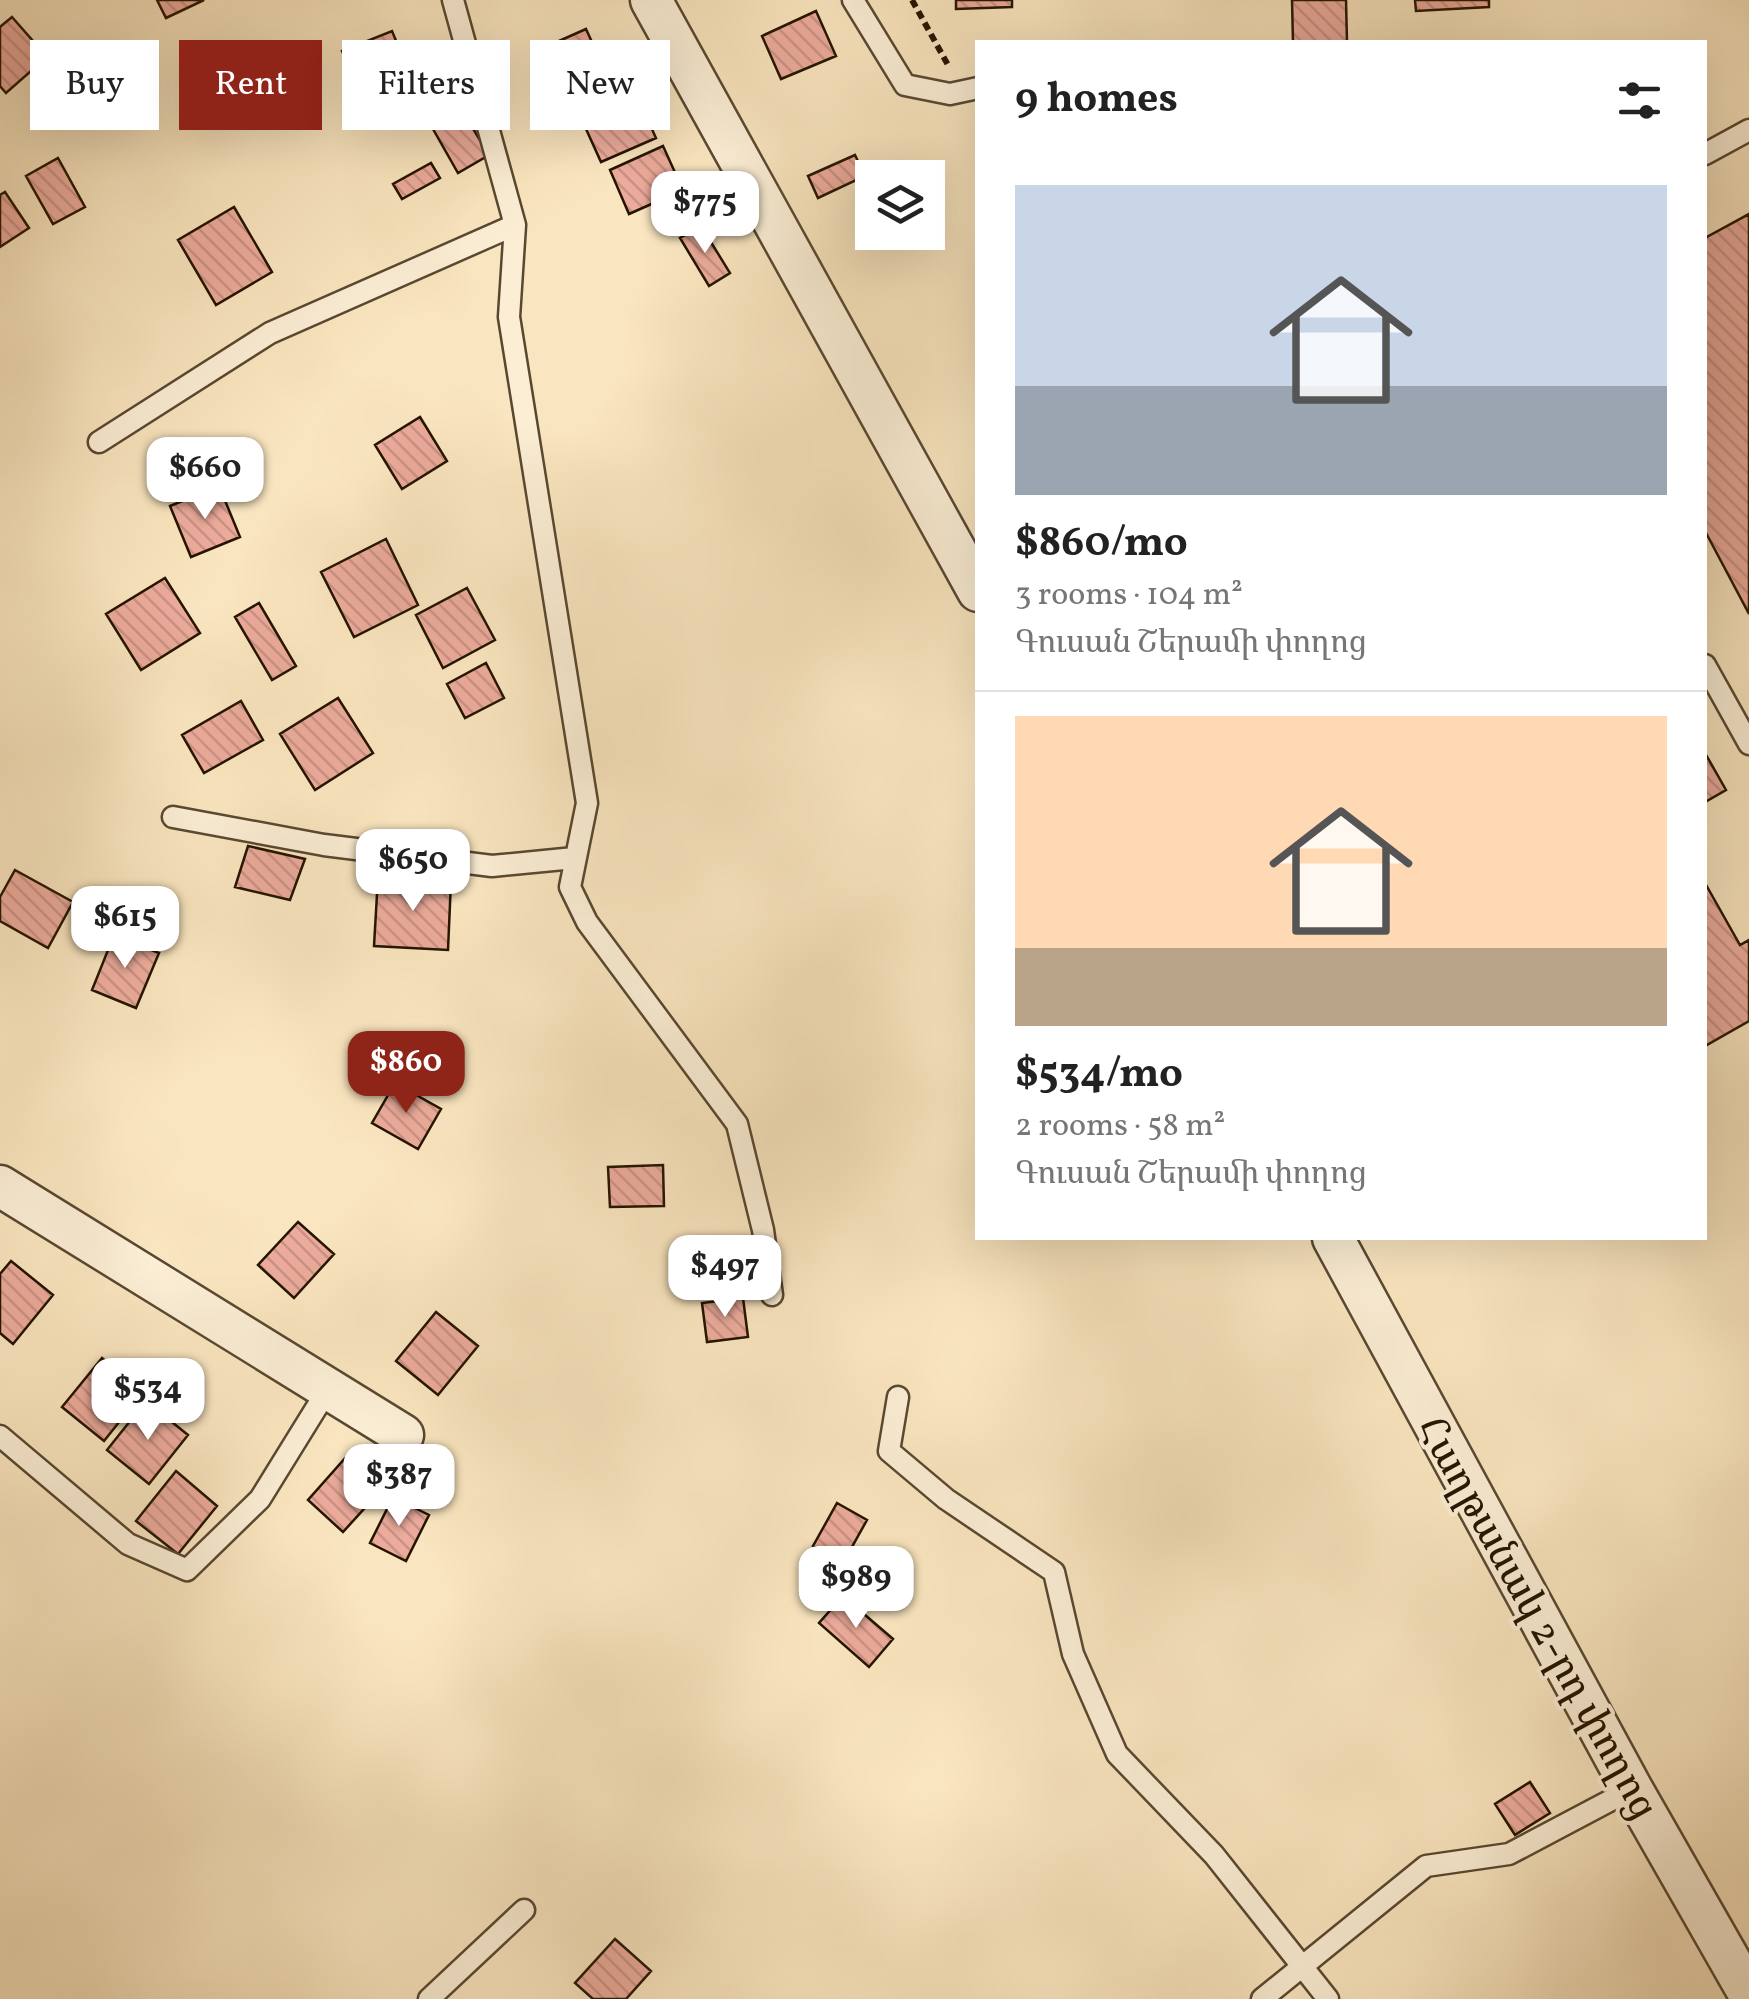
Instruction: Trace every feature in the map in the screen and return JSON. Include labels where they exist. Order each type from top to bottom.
[{"type":"street","points":[[650,0],[975,586]]},
{"type":"street","points":[[0,1186],[403,1436]]},
{"type":"street","name":"Հաղթանակ 2-րդ փողոց","points":[[1334,1240],[1632,1788],[1749,1994]]},
{"type":"lane","points":[[453,0],[515,225],[509,317],[587,803],[570,888],[587,922],[737,1124],[763,1230],[772,1295]]},
{"type":"lane","points":[[853,0],[904,85],[950,94],[970,90]]},
{"type":"lane","points":[[1707,153],[1749,130]]},
{"type":"lane","points":[[98,442],[270,333],[515,225]]},
{"type":"lane","points":[[1707,669],[1749,744]]},
{"type":"lane","points":[[174,817],[324,846],[492,866],[574,858]]},
{"type":"lane","points":[[0,1436],[128,1544],[187,1570],[260,1499],[328,1389]]},
{"type":"lane","points":[[898,1397],[889,1451],[946,1499],[1054,1572],[1073,1654],[1117,1754],[1214,1855],[1328,1999]]},
{"type":"lane","points":[[1262,1999],[1426,1866],[1509,1854],[1632,1788]]},
{"type":"lane","points":[[430,1999],[524,1910]]},
{"type":"path","points":[[912,0],[970,90]]},
{"type":"building","points":[[157,0],[204,0],[166,18]]},
{"type":"building","points":[[956,0],[1012,0],[1012,7],[956,9]]},
{"type":"building","points":[[1292,0],[1346,0],[1347,40],[1293,40]]},
{"type":"building","points":[[1415,0],[1489,0],[1489,7],[1416,11]]},
{"type":"building","points":[[816,11],[836,56],[781,79],[762,36]]},
{"type":"building","points":[[12,17],[32,40],[30,72],[6,93],[0,86],[0,27]]},
{"type":"building","points":[[586,29],[591,40],[561,40]]},
{"type":"building","points":[[392,31],[396,40],[370,40]]},
{"type":"building","points":[[434,130],[474,130],[489,155],[458,173]]},
{"type":"building","points":[[586,130],[652,130],[656,138],[601,162]]},
{"type":"building","points":[[663,146],[683,190],[629,214],[610,170]]},
{"type":"building","points":[[855,155],[857,160],[855,181],[818,198],[808,176]]},
{"type":"building","points":[[58,158],[85,207],[53,224],[26,176]]},
{"type":"building","points":[[431,163],[440,178],[402,199],[393,184]]},
{"type":"building","points":[[5,192],[29,228],[0,247],[0,195]]},
{"type":"building","points":[[234,207],[272,272],[216,305],[178,240]]},
{"type":"building","points":[[1749,214],[1749,614],[1707,535],[1707,237]]},
{"type":"building","points":[[701,226],[730,273],[709,286],[680,238]]},
{"type":"building","points":[[420,417],[447,461],[402,489],[375,445]]},
{"type":"building","points":[[219,486],[240,537],[191,557],[170,506]]},
{"type":"building","points":[[386,539],[418,605],[354,637],[321,572]]},
{"type":"building","points":[[165,578],[200,633],[141,670],[106,614]]},
{"type":"building","points":[[467,588],[495,640],[443,668],[416,615]]},
{"type":"building","points":[[259,603],[296,666],[272,680],[235,617]]},
{"type":"building","points":[[486,663],[504,698],[465,718],[447,684]]},
{"type":"building","points":[[338,698],[373,753],[315,790],[280,734]]},
{"type":"building","points":[[241,701],[263,740],[204,773],[182,735]]},
{"type":"building","points":[[1707,757],[1726,790],[1707,801]]},
{"type":"building","points":[[248,846],[305,859],[290,900],[235,887]]},
{"type":"building","points":[[15,870],[73,902],[48,948],[0,921],[0,897]]},
{"type":"building","points":[[378,877],[451,881],[448,950],[374,946]]},
{"type":"building","points":[[1707,887],[1740,945],[1749,940],[1749,1021],[1707,1045]]},
{"type":"building","points":[[114,935],[159,953],[136,1008],[92,990]]},
{"type":"building","points":[[395,1083],[441,1109],[418,1149],[372,1123]]},
{"type":"building","points":[[663,1165],[664,1206],[610,1207],[608,1167]]},
{"type":"building","points":[[298,1222],[334,1254],[294,1298],[258,1265]]},
{"type":"building","points":[[11,1261],[53,1295],[13,1344],[0,1333],[0,1274]]},
{"type":"building","points":[[743,1298],[748,1337],[707,1342],[702,1303]]},
{"type":"building","points":[[436,1312],[478,1346],[438,1395],[396,1361]]},
{"type":"building","points":[[102,1358],[143,1392],[104,1441],[62,1407]]},
{"type":"building","points":[[146,1401],[188,1435],[149,1484],[107,1450]]},
{"type":"building","points":[[347,1456],[383,1488],[343,1532],[308,1500]]},
{"type":"building","points":[[176,1471],[217,1506],[178,1554],[136,1521]]},
{"type":"building","points":[[393,1497],[429,1515],[406,1561],[370,1543]]},
{"type":"building","points":[[837,1503],[867,1520],[843,1563],[813,1546]]},
{"type":"building","points":[[843,1596],[893,1639],[869,1667],[819,1623]]},
{"type":"building","points":[[1530,1782],[1550,1813],[1515,1835],[1495,1804]]},
{"type":"building","points":[[615,1939],[651,1971],[626,1999],[593,1999],[575,1983]]}]
